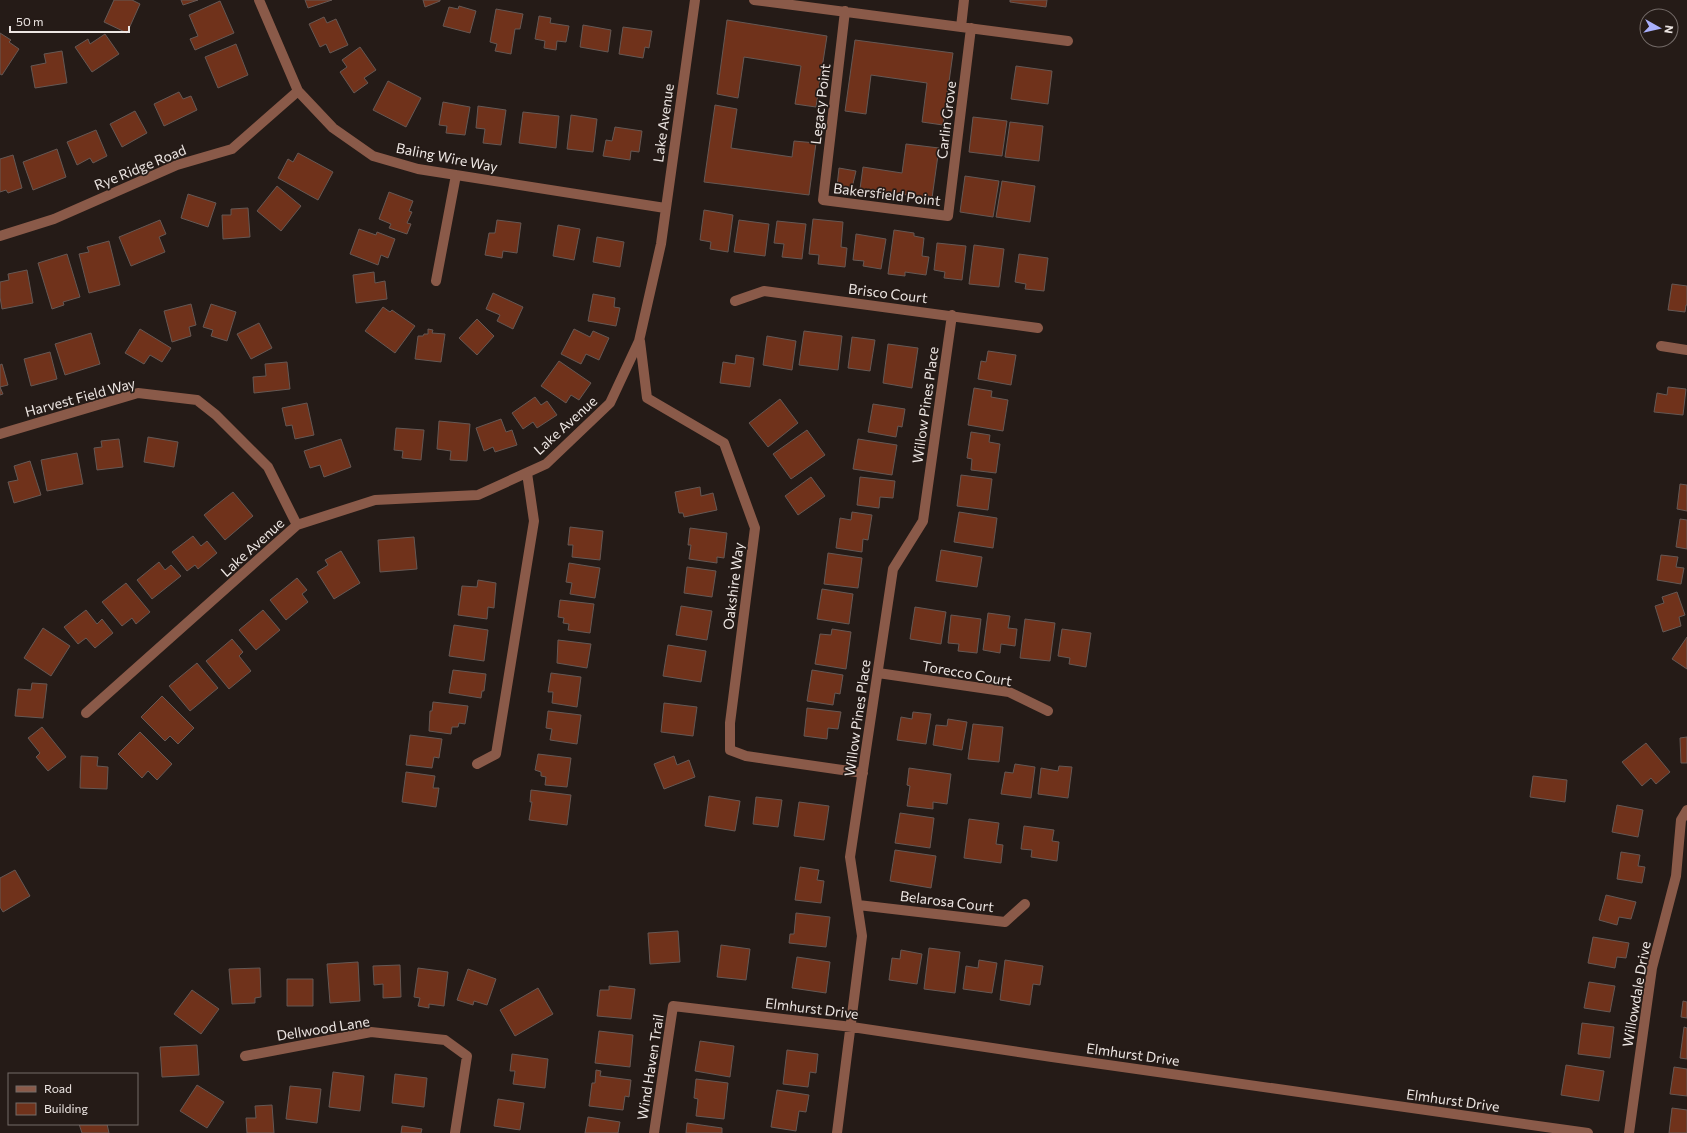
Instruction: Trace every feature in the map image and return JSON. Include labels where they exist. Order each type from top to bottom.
[{"type":"street","name":"Baling Wire Way","points":[[259,0],[298,91],[333,128],[373,156],[418,169],[665,208]]},
{"type":"street","name":"Lake Avenue","points":[[86,713],[298,525],[375,500],[478,495],[546,464],[610,403],[640,341],[661,244],[695,0]]},
{"type":"street","points":[[754,0],[1068,41]]},
{"type":"street","name":"Carlin Grove","points":[[948,216],[966,28],[964,0]]},
{"type":"street","name":"Legacy Point","points":[[823,200],[845,11]]},
{"type":"street","name":"Rye Ridge Road","points":[[0,236],[54,219],[177,165],[232,149],[298,91]]},
{"type":"street","points":[[436,281],[456,175]]},
{"type":"street","name":"Bakersfield Point","points":[[823,200],[948,216]]},
{"type":"street","name":"Brisco Court","points":[[735,301],[764,291],[952,315],[1038,328]]},
{"type":"street","name":"Willow Pines Place","points":[[837,1133],[852,1027],[862,936],[850,856],[893,569],[923,521],[952,315]]},
{"type":"street","name":"Oakshire Way","points":[[640,341],[647,398],[724,443],[755,528],[730,723],[730,750],[746,756],[863,773]]},
{"type":"street","points":[[1661,346],[1687,350]]},
{"type":"street","name":"Harvest Field Way","points":[[0,434],[138,393],[198,400],[216,415],[268,467],[298,525]]},
{"type":"street","points":[[477,764],[496,754],[534,521],[527,473]]},
{"type":"street","name":"Torecco Court","points":[[878,673],[1009,692],[1048,711]]},
{"type":"street","name":"Willowdale Drive","points":[[1629,1133],[1652,968],[1676,876],[1681,820],[1687,810]]},
{"type":"street","name":"Belarosa Court","points":[[858,905],[1006,922],[1025,904]]},
{"type":"street","name":"Elmhurst Drive","points":[[673,1006],[852,1027],[1588,1133]]},
{"type":"street","name":"Wind Haven Trail","points":[[654,1133],[673,1006]]},
{"type":"street","name":"Dellwood Lane","points":[[245,1056],[371,1032],[445,1040],[466,1056],[454,1133]]},
{"type":"building","points":[[114,0],[132,0],[140,4],[127,33],[104,22]]},
{"type":"building","points":[[181,0],[198,0],[183,5]]},
{"type":"building","points":[[305,0],[332,0],[308,8]]},
{"type":"building","points":[[423,0],[440,0],[440,1],[425,7]]},
{"type":"building","points":[[1010,0],[1047,0],[1046,7],[1010,2]]},
{"type":"building","points":[[220,1],[234,33],[195,50],[190,39],[198,36],[189,15]]},
{"type":"building","points":[[459,6],[476,11],[470,33],[443,26],[449,7],[458,9]]},
{"type":"building","points":[[496,9],[523,14],[520,29],[515,29],[511,54],[495,51],[497,44],[490,42]]},
{"type":"building","points":[[539,16],[551,18],[550,23],[569,26],[566,42],[557,41],[556,50],[544,48],[545,41],[535,39]]},
{"type":"building","points":[[324,17],[327,23],[336,19],[348,45],[330,53],[326,44],[320,47],[309,24]]},
{"type":"building","points":[[727,20],[827,36],[816,107],[795,104],[801,66],[744,57],[738,98],[717,94]]},
{"type":"building","points":[[583,25],[611,30],[608,52],[580,47]]},
{"type":"building","points":[[623,27],[652,31],[649,48],[645,47],[643,58],[619,54]]},
{"type":"building","points":[[0,33],[11,40],[9,42],[19,49],[2,75],[0,74]]},
{"type":"building","points":[[105,34],[119,54],[92,72],[75,47],[88,39],[90,44]]},
{"type":"building","points":[[855,40],[953,53],[943,125],[922,122],[927,83],[871,75],[866,114],[845,111]]},
{"type":"building","points":[[236,44],[248,75],[218,88],[205,57]]},
{"type":"building","points":[[360,47],[376,70],[364,78],[368,83],[354,93],[340,72],[347,67],[342,60]]},
{"type":"building","points":[[62,51],[67,83],[35,88],[31,66],[46,63],[44,54]]},
{"type":"building","points":[[1016,66],[1052,71],[1048,104],[1011,99]]},
{"type":"building","points":[[388,81],[421,98],[406,127],[373,110]]},
{"type":"building","points":[[179,92],[183,99],[191,96],[197,110],[164,126],[154,104]]},
{"type":"building","points":[[443,102],[470,107],[465,135],[446,133],[447,126],[439,125]]},
{"type":"building","points":[[715,105],[737,109],[731,148],[792,157],[794,141],[816,143],[809,195],[704,182]]},
{"type":"building","points":[[478,106],[506,110],[501,145],[483,143],[485,129],[476,128]]},
{"type":"building","points":[[135,111],[147,133],[122,147],[110,124]]},
{"type":"building","points":[[523,112],[559,116],[556,148],[519,143]]},
{"type":"building","points":[[571,115],[597,119],[593,152],[567,149]]},
{"type":"building","points":[[973,117],[1007,121],[1002,156],[969,152]]},
{"type":"building","points":[[1010,122],[1043,126],[1039,161],[1005,157]]},
{"type":"building","points":[[615,127],[642,131],[639,152],[631,151],[630,160],[603,156],[606,140],[612,141]]},
{"type":"building","points":[[96,130],[107,156],[93,163],[90,158],[77,165],[67,142]]},
{"type":"building","points":[[906,144],[939,148],[932,198],[860,189],[863,167],[902,173]]},
{"type":"building","points":[[57,149],[66,177],[33,190],[23,162]]},
{"type":"building","points":[[298,153],[333,172],[318,200],[278,178],[288,159],[293,162]]},
{"type":"building","points":[[13,155],[22,188],[8,193],[6,190],[0,192],[0,159]]},
{"type":"building","points":[[839,168],[856,171],[852,188],[837,186]]},
{"type":"building","points":[[965,176],[999,181],[993,217],[960,212]]},
{"type":"building","points":[[1002,181],[1035,186],[1030,222],[996,217]]},
{"type":"building","points":[[277,186],[301,206],[281,231],[257,211]]},
{"type":"building","points":[[389,192],[413,201],[409,211],[412,212],[407,223],[411,224],[407,234],[389,228],[391,224],[379,219]]},
{"type":"building","points":[[188,194],[216,203],[208,227],[181,218]]},
{"type":"building","points":[[248,208],[250,237],[223,239],[222,215],[231,215],[231,209]]},
{"type":"building","points":[[704,210],[733,215],[728,252],[710,249],[711,242],[700,240]]},
{"type":"building","points":[[813,219],[843,222],[841,247],[847,248],[845,267],[818,264],[819,255],[809,254]]},
{"type":"building","points":[[160,220],[166,234],[159,237],[165,252],[131,266],[119,237]]},
{"type":"building","points":[[497,220],[521,223],[517,253],[503,251],[502,258],[485,255],[489,233],[495,233]]},
{"type":"building","points":[[739,220],[769,224],[765,256],[734,252]]},
{"type":"building","points":[[777,221],[806,224],[802,259],[782,257],[784,244],[774,243]]},
{"type":"building","points":[[558,225],[580,229],[574,260],[553,256]]},
{"type":"building","points":[[359,229],[376,235],[377,232],[395,239],[388,258],[381,255],[378,265],[350,254]]},
{"type":"building","points":[[894,230],[914,233],[914,236],[924,238],[922,256],[929,257],[926,275],[905,272],[905,276],[888,274]]},
{"type":"building","points":[[856,234],[886,239],[881,269],[863,266],[864,261],[853,260]]},
{"type":"building","points":[[597,237],[624,242],[620,267],[593,262]]},
{"type":"building","points":[[109,241],[120,285],[89,293],[79,254],[89,252],[87,247]]},
{"type":"building","points":[[937,243],[966,246],[962,280],[944,278],[945,272],[934,270]]},
{"type":"building","points":[[974,245],[1004,249],[999,287],[969,284]]},
{"type":"building","points":[[67,254],[80,297],[63,302],[64,305],[52,309],[38,263]]},
{"type":"building","points":[[1019,254],[1048,258],[1044,291],[1025,289],[1026,284],[1015,282]]},
{"type":"building","points":[[27,270],[33,303],[2,309],[0,282],[9,280],[8,274]]},
{"type":"building","points":[[374,272],[375,283],[385,281],[387,299],[356,303],[353,275]]},
{"type":"building","points":[[1672,284],[1687,286],[1687,305],[1685,312],[1668,310]]},
{"type":"building","points":[[493,293],[523,307],[513,329],[497,321],[500,315],[486,309]]},
{"type":"building","points":[[593,294],[615,298],[614,307],[620,308],[616,326],[588,321]]},
{"type":"building","points":[[191,304],[196,325],[189,327],[191,336],[172,342],[164,311]]},
{"type":"building","points":[[211,304],[236,312],[227,341],[211,336],[213,330],[203,327]]},
{"type":"building","points":[[383,307],[390,312],[392,310],[415,326],[395,353],[365,331]]},
{"type":"building","points":[[477,319],[494,336],[477,355],[459,338]]},
{"type":"building","points":[[259,323],[272,348],[251,359],[237,334]]},
{"type":"building","points":[[140,329],[171,348],[162,362],[150,355],[144,364],[125,353]]},
{"type":"building","points":[[428,329],[433,330],[432,333],[445,334],[441,362],[415,359],[418,336],[428,334]]},
{"type":"building","points":[[574,329],[590,337],[593,331],[609,338],[599,360],[586,354],[581,364],[561,354]]},
{"type":"building","points":[[804,331],[842,336],[838,370],[799,365]]},
{"type":"building","points":[[91,333],[100,364],[65,375],[55,344]]},
{"type":"building","points":[[767,336],[796,341],[792,370],[763,365]]},
{"type":"building","points":[[852,337],[875,340],[870,371],[848,368]]},
{"type":"building","points":[[888,344],[918,348],[912,388],[883,383]]},
{"type":"building","points":[[988,351],[1016,355],[1011,385],[978,379],[981,361],[986,362]]},
{"type":"building","points":[[50,352],[57,379],[31,386],[24,359]]},
{"type":"building","points":[[736,355],[754,358],[750,387],[720,383],[723,362],[735,364]]},
{"type":"building","points":[[559,361],[591,383],[579,400],[571,395],[566,403],[541,386]]},
{"type":"building","points":[[287,362],[290,389],[254,393],[253,377],[266,376],[265,364]]},
{"type":"building","points":[[2,364],[8,385],[0,387],[0,365]]},
{"type":"building","points":[[0,387],[3,394],[0,395]]},
{"type":"building","points":[[1668,387],[1686,389],[1683,415],[1654,412],[1657,393],[1667,395]]},
{"type":"building","points":[[974,388],[992,391],[991,397],[1008,400],[1003,431],[968,425]]},
{"type":"building","points":[[535,397],[541,405],[547,401],[557,415],[537,428],[533,422],[523,429],[512,413]]},
{"type":"building","points":[[780,399],[798,423],[768,447],[749,423]]},
{"type":"building","points":[[307,403],[314,435],[295,439],[292,425],[286,426],[282,408]]},
{"type":"building","points":[[873,404],[905,409],[902,427],[898,426],[896,437],[868,432]]},
{"type":"building","points":[[501,419],[506,432],[512,430],[517,445],[495,452],[493,447],[484,451],[476,428]]},
{"type":"building","points":[[439,421],[470,424],[467,461],[450,460],[451,451],[437,449]]},
{"type":"building","points":[[396,428],[424,430],[421,460],[402,458],[403,451],[394,450]]},
{"type":"building","points":[[807,430],[825,455],[791,479],[773,454]]},
{"type":"building","points":[[971,432],[990,435],[989,442],[1000,444],[996,473],[971,470],[972,459],[967,458]]},
{"type":"building","points":[[148,437],[178,442],[174,467],[144,462]]},
{"type":"building","points":[[119,439],[123,467],[97,470],[94,448],[102,447],[101,441]]},
{"type":"building","points":[[341,439],[351,467],[324,477],[320,465],[310,468],[304,451]]},
{"type":"building","points":[[858,439],[897,445],[892,475],[853,469]]},
{"type":"building","points":[[77,453],[83,484],[47,491],[41,460]]},
{"type":"building","points":[[30,461],[41,495],[14,503],[8,482],[18,480],[14,466]]},
{"type":"building","points":[[961,475],[992,479],[988,510],[957,506]]},
{"type":"building","points":[[811,477],[825,496],[798,515],[785,496]]},
{"type":"building","points":[[860,477],[895,481],[893,498],[880,497],[879,508],[857,505]]},
{"type":"building","points":[[1680,484],[1687,485],[1687,511],[1677,509]]},
{"type":"building","points":[[700,487],[701,496],[713,493],[717,510],[684,517],[683,513],[679,513],[675,492]]},
{"type":"building","points":[[233,492],[253,516],[225,540],[204,515]]},
{"type":"building","points":[[852,512],[872,515],[868,540],[863,539],[862,552],[836,548],[840,518],[851,520]]},
{"type":"building","points":[[959,512],[997,518],[993,548],[954,542]]},
{"type":"building","points":[[1680,519],[1687,520],[1687,549],[1676,547]]},
{"type":"building","points":[[570,527],[603,531],[600,560],[572,557],[573,545],[568,545]]},
{"type":"building","points":[[690,528],[727,533],[724,558],[717,557],[717,563],[689,559],[691,545],[688,545]]},
{"type":"building","points":[[193,536],[201,546],[207,541],[217,553],[198,569],[195,565],[187,571],[172,552]]},
{"type":"building","points":[[414,537],[417,569],[380,572],[378,540]]},
{"type":"building","points":[[941,550],[982,557],[977,587],[936,581]]},
{"type":"building","points":[[341,551],[360,583],[334,599],[317,572],[328,565],[325,560]]},
{"type":"building","points":[[828,553],[862,558],[858,588],[824,584]]},
{"type":"building","points":[[1661,555],[1678,557],[1676,567],[1684,568],[1681,584],[1657,580]]},
{"type":"building","points":[[159,562],[165,570],[171,565],[181,576],[152,599],[137,580]]},
{"type":"building","points":[[569,563],[600,568],[595,598],[570,594],[572,583],[566,582]]},
{"type":"building","points":[[687,567],[716,571],[712,597],[684,593]]},
{"type":"building","points":[[297,578],[307,590],[302,594],[308,602],[286,620],[270,600]]},
{"type":"building","points":[[478,580],[496,583],[494,608],[488,607],[487,619],[458,615],[462,586],[477,587]]},
{"type":"building","points":[[126,583],[150,612],[136,624],[132,618],[122,626],[102,602]]},
{"type":"building","points":[[822,589],[853,594],[849,624],[817,619]]},
{"type":"building","points":[[1677,592],[1685,615],[1679,617],[1681,626],[1663,632],[1655,606],[1664,603],[1662,597]]},
{"type":"building","points":[[560,600],[594,604],[590,633],[568,630],[569,624],[563,623],[564,618],[558,617]]},
{"type":"building","points":[[681,606],[712,611],[707,640],[676,635]]},
{"type":"building","points":[[915,607],[946,612],[941,644],[910,639]]},
{"type":"building","points":[[86,610],[97,624],[102,619],[113,633],[95,648],[86,638],[78,644],[64,627]]},
{"type":"building","points":[[263,610],[280,630],[256,650],[239,630]]},
{"type":"building","points":[[988,613],[1010,616],[1008,628],[1017,629],[1015,646],[1001,644],[1000,653],[983,650]]},
{"type":"building","points":[[951,615],[981,619],[977,653],[958,651],[959,644],[948,643]]},
{"type":"building","points":[[1025,619],[1055,623],[1050,661],[1020,658]]},
{"type":"building","points":[[454,625],[488,630],[484,661],[449,656]]},
{"type":"building","points":[[43,628],[70,646],[51,676],[24,658]]},
{"type":"building","points":[[832,629],[851,632],[846,669],[815,664],[820,634],[831,635]]},
{"type":"building","points":[[1062,629],[1091,633],[1086,667],[1069,664],[1070,658],[1058,656]]},
{"type":"building","points":[[1687,637],[1687,669],[1672,659]]},
{"type":"building","points":[[232,639],[243,652],[239,656],[251,671],[229,689],[206,661]]},
{"type":"building","points":[[558,640],[591,644],[587,668],[557,663]]},
{"type":"building","points":[[668,645],[706,651],[701,682],[663,676]]},
{"type":"building","points":[[197,663],[218,688],[190,711],[169,686]]},
{"type":"building","points":[[453,670],[486,674],[484,691],[482,691],[481,698],[449,693]]},
{"type":"building","points":[[812,670],[843,675],[840,694],[835,693],[833,705],[807,701]]},
{"type":"building","points":[[551,673],[581,677],[577,707],[552,703],[553,692],[548,692]]},
{"type":"building","points":[[32,683],[47,684],[43,718],[15,716],[18,689],[31,690]]},
{"type":"building","points":[[162,696],[194,728],[178,744],[170,736],[165,741],[141,717]]},
{"type":"building","points":[[433,702],[468,706],[465,724],[459,723],[458,727],[452,727],[451,734],[429,731],[430,711],[432,711]]},
{"type":"building","points":[[664,703],[697,707],[693,736],[661,732]]},
{"type":"building","points":[[807,708],[841,712],[838,729],[828,728],[827,739],[804,736]]},
{"type":"building","points":[[548,711],[581,715],[577,744],[550,740],[552,729],[546,728]]},
{"type":"building","points":[[913,712],[931,714],[926,744],[897,740],[901,717],[912,719]]},
{"type":"building","points":[[948,719],[967,722],[962,750],[933,745],[936,725],[947,726]]},
{"type":"building","points":[[973,724],[1003,727],[999,762],[968,759]]},
{"type":"building","points":[[42,727],[66,757],[48,771],[36,757],[40,753],[28,738]]},
{"type":"building","points":[[140,732],[172,764],[157,780],[148,771],[142,778],[118,754]]},
{"type":"building","points":[[410,735],[442,739],[439,758],[434,757],[432,768],[406,765]]},
{"type":"building","points":[[1687,737],[1687,763],[1681,763],[1680,738]]},
{"type":"building","points":[[1646,743],[1670,772],[1656,784],[1651,778],[1642,786],[1622,762]]},
{"type":"building","points":[[538,754],[571,758],[567,787],[545,785],[546,777],[541,776],[541,772],[535,770]]},
{"type":"building","points":[[81,756],[98,757],[97,766],[108,767],[107,789],[80,788]]},
{"type":"building","points":[[674,756],[677,765],[689,760],[695,777],[664,789],[654,764]]},
{"type":"building","points":[[1015,764],[1035,767],[1031,798],[1001,794],[1005,772],[1013,773]]},
{"type":"building","points":[[1059,766],[1072,767],[1068,798],[1038,794],[1041,768],[1058,771]]},
{"type":"building","points":[[909,768],[951,774],[947,804],[933,802],[933,809],[907,806],[910,786],[907,785]]},
{"type":"building","points":[[406,772],[435,776],[433,788],[439,788],[436,807],[402,802]]},
{"type":"building","points":[[1533,776],[1567,780],[1565,802],[1530,797]]},
{"type":"building","points":[[531,790],[571,795],[567,825],[529,820],[532,802],[530,802]]},
{"type":"building","points":[[709,796],[740,801],[735,831],[705,826]]},
{"type":"building","points":[[756,797],[782,800],[778,827],[753,824]]},
{"type":"building","points":[[799,802],[829,806],[824,840],[794,836]]},
{"type":"building","points":[[1617,805],[1643,810],[1638,837],[1612,832]]},
{"type":"building","points":[[900,813],[934,818],[930,848],[895,843]]},
{"type":"building","points":[[969,819],[999,823],[996,844],[1003,845],[1001,863],[964,858]]},
{"type":"building","points":[[1024,826],[1054,830],[1052,841],[1059,842],[1057,861],[1031,857],[1032,850],[1021,849]]},
{"type":"building","points":[[895,850],[936,856],[931,888],[890,881]]},
{"type":"building","points":[[1621,852],[1640,855],[1638,866],[1645,867],[1642,883],[1617,879]]},
{"type":"building","points":[[800,867],[819,870],[817,880],[824,881],[821,903],[795,900]]},
{"type":"building","points":[[15,870],[30,896],[3,912],[0,907],[0,878]]},
{"type":"building","points":[[1606,895],[1636,902],[1631,919],[1619,917],[1617,925],[1599,920]]},
{"type":"building","points":[[796,913],[830,917],[826,947],[789,943],[790,934],[794,934]]},
{"type":"building","points":[[678,931],[680,962],[650,964],[648,933]]},
{"type":"building","points":[[1593,937],[1629,943],[1626,958],[1617,957],[1615,968],[1588,963]]},
{"type":"building","points":[[721,945],[750,949],[746,980],[717,977]]},
{"type":"building","points":[[929,948],[960,952],[955,993],[924,989]]},
{"type":"building","points":[[901,950],[922,954],[917,984],[889,980],[892,958],[900,959]]},
{"type":"building","points":[[797,957],[830,962],[826,993],[792,988]]},
{"type":"building","points":[[979,960],[997,963],[992,993],[963,989],[966,966],[978,968]]},
{"type":"building","points":[[1005,960],[1043,966],[1040,985],[1033,984],[1030,1005],[1000,1000]]},
{"type":"building","points":[[358,962],[360,1001],[330,1003],[327,964]]},
{"type":"building","points":[[400,965],[401,997],[383,998],[383,984],[374,985],[373,966]]},
{"type":"building","points":[[260,968],[261,997],[255,998],[255,1003],[232,1004],[229,969]]},
{"type":"building","points":[[418,968],[448,972],[444,1006],[429,1004],[429,1008],[418,1006],[420,998],[414,997]]},
{"type":"building","points":[[468,969],[496,979],[487,1005],[474,1001],[473,1005],[457,1000]]},
{"type":"building","points":[[287,979],[313,979],[313,1006],[287,1006]]},
{"type":"building","points":[[1589,982],[1615,986],[1610,1012],[1584,1008]]},
{"type":"building","points":[[609,986],[635,989],[631,1019],[597,1016],[600,990],[609,990]]},
{"type":"building","points":[[538,988],[553,1014],[515,1036],[500,1010]]},
{"type":"building","points":[[192,990],[219,1009],[201,1034],[174,1014]]},
{"type":"building","points":[[1683,1001],[1687,1002],[1687,1018],[1681,1017]]},
{"type":"building","points":[[1582,1023],[1614,1027],[1610,1058],[1578,1054]]},
{"type":"building","points":[[1684,1027],[1687,1028],[1687,1059],[1680,1058]]},
{"type":"building","points":[[599,1031],[633,1035],[630,1067],[595,1063]]},
{"type":"building","points":[[700,1041],[734,1046],[730,1077],[695,1071]]},
{"type":"building","points":[[197,1045],[199,1075],[162,1077],[160,1047]]},
{"type":"building","points":[[787,1050],[818,1054],[816,1073],[810,1072],[808,1087],[783,1084]]},
{"type":"building","points":[[512,1054],[548,1059],[545,1088],[513,1084],[515,1071],[510,1071]]},
{"type":"building","points":[[1566,1065],[1604,1071],[1599,1101],[1561,1095]]},
{"type":"building","points":[[1674,1067],[1687,1069],[1687,1096],[1670,1094]]},
{"type":"building","points":[[596,1070],[601,1071],[600,1076],[631,1080],[629,1097],[625,1096],[623,1110],[589,1106],[592,1083],[595,1083]]},
{"type":"building","points":[[333,1072],[364,1076],[360,1111],[329,1107]]},
{"type":"building","points":[[395,1074],[427,1078],[424,1107],[392,1103]]},
{"type":"building","points":[[696,1079],[728,1083],[724,1119],[696,1116],[698,1099],[694,1098]]},
{"type":"building","points":[[197,1085],[224,1102],[207,1128],[180,1111]]},
{"type":"building","points":[[290,1086],[321,1089],[317,1123],[286,1119]]},
{"type":"building","points":[[777,1090],[809,1095],[806,1112],[799,1111],[796,1131],[771,1127]]},
{"type":"building","points":[[498,1099],[524,1103],[520,1130],[494,1126]]},
{"type":"building","points":[[272,1105],[274,1133],[247,1133],[246,1118],[256,1118],[255,1106]]},
{"type":"building","points":[[1672,1108],[1687,1110],[1687,1133],[1669,1133]]},
{"type":"building","points":[[588,1117],[620,1122],[618,1133],[585,1133]]},
{"type":"building","points":[[687,1123],[722,1128],[722,1133],[686,1133]]},
{"type":"building","points":[[79,1125],[107,1125],[109,1133],[82,1133]]},
{"type":"building","points":[[402,1126],[422,1129],[421,1133],[401,1133]]}]
